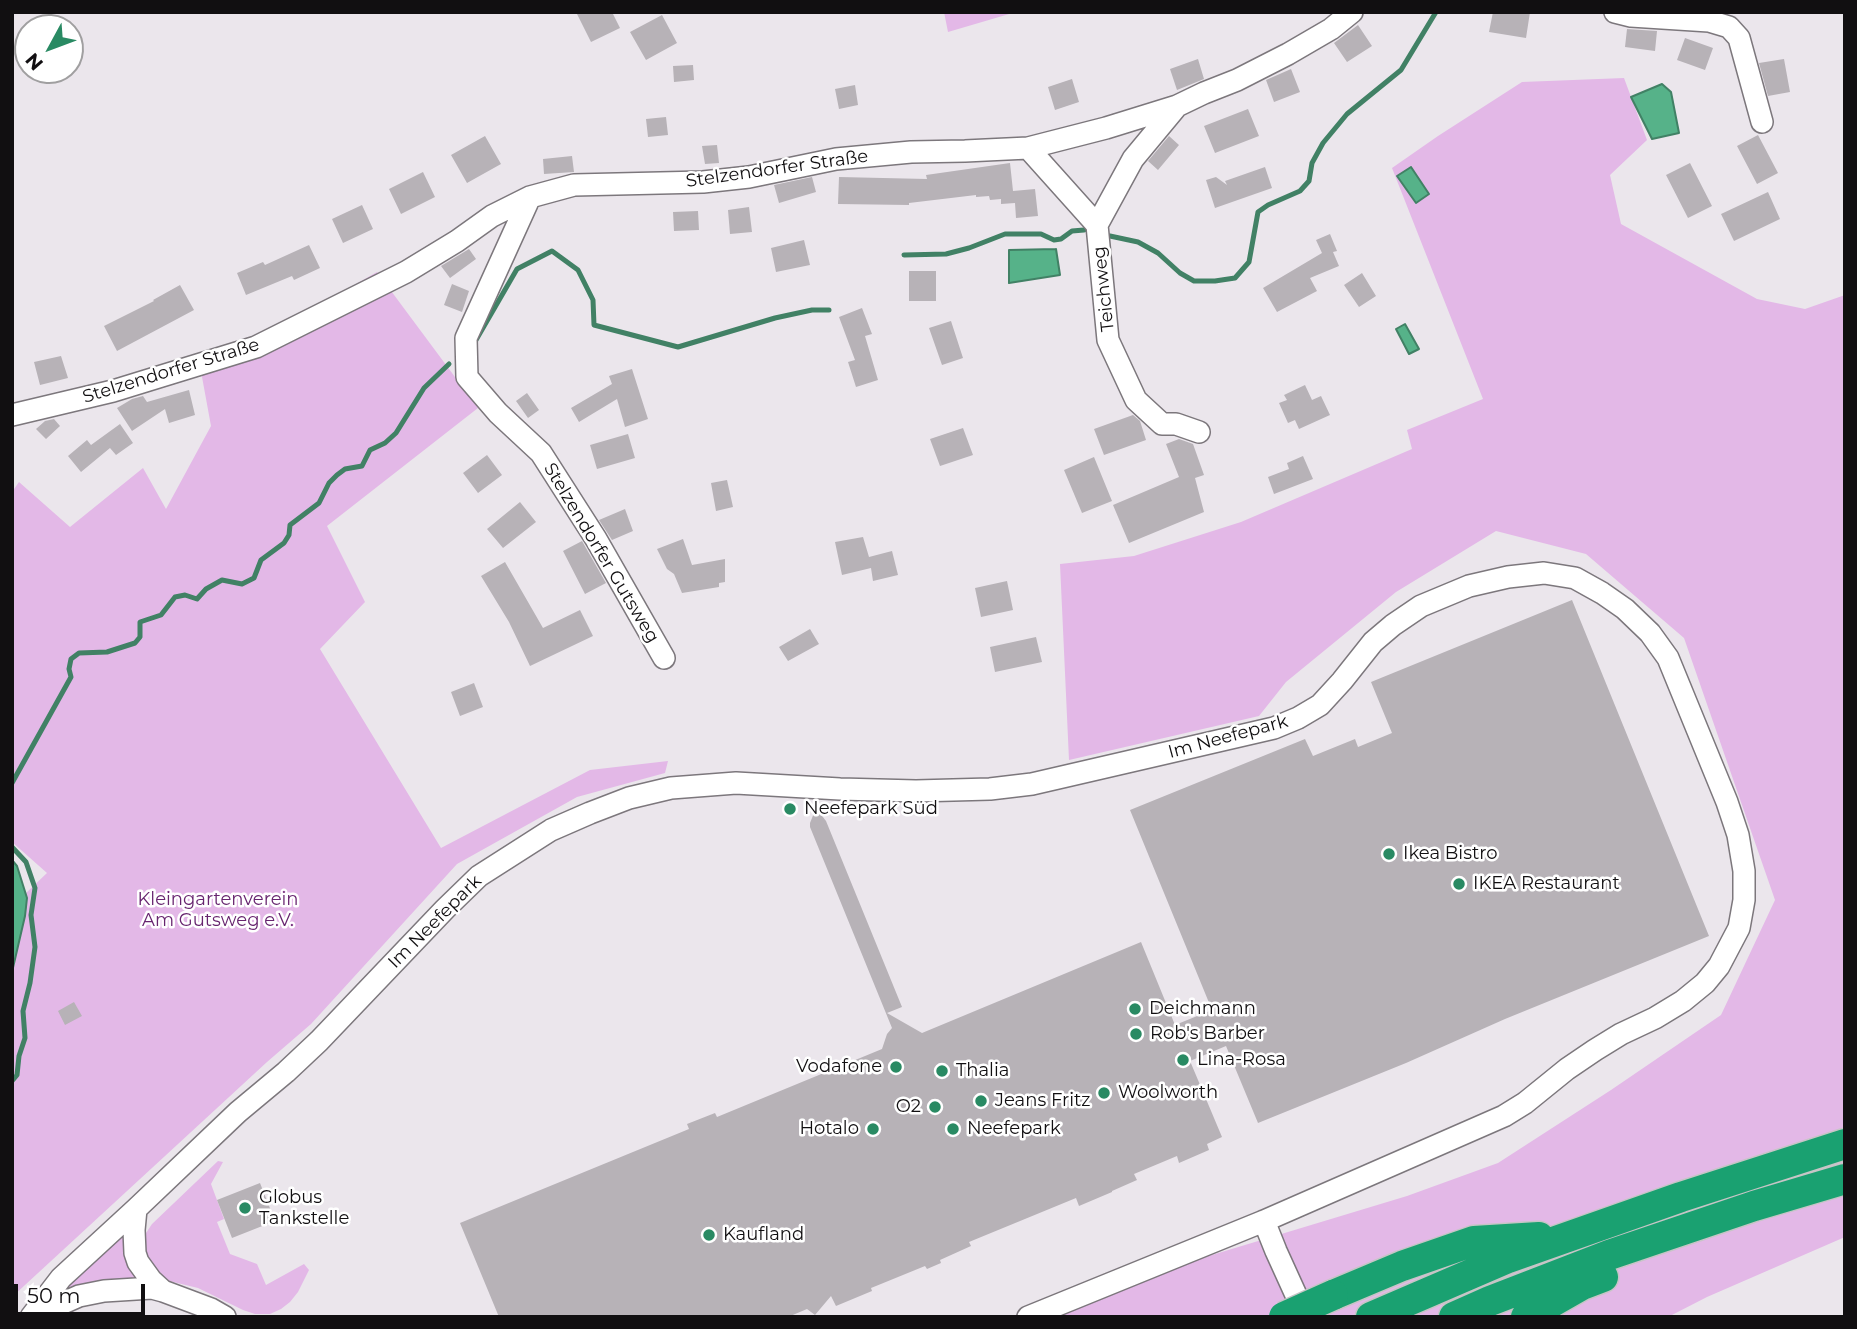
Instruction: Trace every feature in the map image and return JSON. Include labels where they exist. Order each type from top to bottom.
[{"type":"highway","points":[[1371,1317],[1508,1258],[1681,1196],[1845,1144]]},
{"type":"highway","points":[[1454,1317],[1609,1255],[1754,1206],[1845,1179]]},
{"type":"highway","points":[[1525,1317],[1582,1285],[1717,1234],[1754,1206]]},
{"type":"highway","points":[[1284,1317],[1402,1266],[1474,1241],[1578,1234]]},
{"type":"street","name":"Stelzendorfer Straße","points":[[12,415],[113,391],[256,347],[406,272],[492,216],[530,197],[574,184],[703,182],[749,177],[847,158],[911,152],[1028,148],[1177,106],[1288,54],[1331,29],[1352,12]]},
{"type":"street","points":[[1615,12],[1631,16],[1709,21],[1729,27],[1739,38],[1762,122]]},
{"type":"street","name":"Teichweg","points":[[1177,106],[1133,159],[1097,225],[1108,340],[1136,400],[1162,424],[1176,424],[1199,432]]},
{"type":"street","name":"Teichweg","points":[[1028,148],[1097,225]]},
{"type":"street","name":"Stelzendorfer Gutsweg","points":[[530,197],[466,338],[467,377],[498,413],[541,453],[596,539],[664,658]]},
{"type":"street","name":"Im Neefepark","points":[[32,1317],[61,1279],[238,1112],[319,1041],[479,876],[551,830],[629,798],[671,788],[736,783],[903,791],[990,789],[1032,784],[1274,728],[1320,705],[1373,642],[1421,606],[1469,586],[1508,577],[1544,573],[1575,578],[1625,609],[1650,633],[1668,658],[1738,835],[1744,871],[1744,900],[1739,928],[1719,966],[1705,983],[1683,1001],[1595,1050],[1504,1116],[1264,1221],[1028,1317]]},
{"type":"street","name":"Im Neefepark","points":[[136,1209],[135,1253],[150,1280],[163,1291]]},
{"type":"street","points":[[1264,1221],[1306,1317]]},
{"type":"street","name":"Im Neefepark","points":[[32,1317],[79,1296],[104,1291],[152,1288],[211,1309],[225,1317]]},
{"type":"green space","points":[[944,12],[1016,12],[948,32]]},
{"type":"green space","points":[[1624,78],[1647,140],[1610,175],[1621,224],[1757,299],[1805,309],[1845,295],[1845,1237],[1707,1297],[1668,1317],[1044,1317],[1202,1258],[1407,1196],[1498,1163],[1721,1015],[1775,900],[1684,638],[1586,554],[1496,531],[1396,592],[1286,682],[1259,716],[1069,760],[1060,564],[1134,556],[1241,522],[1412,449],[1407,430],[1483,399],[1392,168],[1522,82]]},
{"type":"green space","name":"Kleingartenverein Am Gutsweg e.V.","points":[[377,272],[478,408],[327,526],[365,602],[320,649],[441,848],[590,770],[668,761],[665,773],[577,797],[457,864],[311,1024],[12,1297],[12,962],[26,893],[47,873],[12,842],[12,492],[19,482],[70,527],[143,468],[166,509],[211,426],[198,355],[269,334]]},
{"type":"green space","points":[[218,1161],[223,1162],[211,1184],[224,1219],[217,1222],[230,1254],[257,1264],[266,1285],[304,1264],[309,1270],[290,1302],[270,1314],[255,1314],[198,1288],[165,1280],[146,1259],[143,1246],[146,1233],[152,1224]]},
{"type":"green space","points":[[129,1229],[139,1280],[52,1300]]},
{"type":"shaded area","points":[[1662,84],[1671,92],[1679,133],[1652,139],[1631,97]]},
{"type":"shaded area","points":[[1411,167],[1429,194],[1416,203],[1397,176]]},
{"type":"shaded area","points":[[1056,249],[1060,275],[1009,283],[1009,250]]},
{"type":"shaded area","points":[[1405,324],[1419,349],[1409,354],[1396,329]]},
{"type":"shaded area","points":[[12,860],[17,866],[27,898],[12,972]]},
{"type":"building","points":[[576,12],[612,12],[620,28],[591,42]]},
{"type":"building","points":[[1493,12],[1530,12],[1526,38],[1489,32]]},
{"type":"building","points":[[662,15],[677,43],[646,60],[630,32]]},
{"type":"building","points":[[1358,25],[1372,46],[1347,62],[1334,43]]},
{"type":"building","points":[[1627,29],[1657,31],[1655,51],[1625,47]]},
{"type":"building","points":[[1685,38],[1713,48],[1705,70],[1677,60]]},
{"type":"building","points":[[1198,59],[1204,79],[1177,90],[1170,69]]},
{"type":"building","points":[[1784,59],[1790,92],[1768,96],[1759,63]]},
{"type":"building","points":[[693,65],[694,80],[674,82],[673,66]]},
{"type":"building","points":[[1291,69],[1300,92],[1274,102],[1266,80]]},
{"type":"building","points":[[1072,79],[1079,102],[1055,110],[1048,87]]},
{"type":"building","points":[[855,85],[858,105],[839,109],[835,89]]},
{"type":"building","points":[[1248,109],[1259,136],[1215,153],[1204,126]]},
{"type":"building","points":[[666,117],[668,135],[648,137],[646,119]]},
{"type":"building","points":[[1758,135],[1778,173],[1757,184],[1737,146]]},
{"type":"building","points":[[485,136],[501,164],[467,183],[451,155]]},
{"type":"building","points":[[1169,136],[1179,145],[1158,170],[1148,161]]},
{"type":"building","points":[[717,145],[719,163],[705,164],[702,146]]},
{"type":"building","points":[[572,156],[574,172],[544,174],[543,159]]},
{"type":"building","points":[[1010,163],[1013,191],[1035,189],[1038,216],[1016,218],[1015,203],[1001,204],[1001,199],[990,200],[989,196],[976,195],[909,205],[838,204],[839,177],[927,179],[926,175]]},
{"type":"building","points":[[1690,163],[1712,206],[1688,218],[1666,175]]},
{"type":"building","points":[[1265,167],[1272,188],[1215,208],[1206,180],[1216,177],[1227,185],[1225,181]]},
{"type":"building","points":[[423,172],[435,197],[401,214],[389,189]]},
{"type":"building","points":[[812,177],[816,192],[779,203],[774,185]]},
{"type":"building","points":[[1768,192],[1780,219],[1734,241],[1721,214]]},
{"type":"building","points":[[362,205],[373,229],[343,243],[332,219]]},
{"type":"building","points":[[749,207],[752,232],[730,234],[728,210]]},
{"type":"building","points":[[698,211],[699,230],[674,231],[673,212]]},
{"type":"building","points":[[1330,234],[1337,251],[1333,252],[1339,266],[1310,278],[1317,291],[1277,312],[1263,288],[1322,253],[1316,240]]},
{"type":"building","points":[[804,240],[810,265],[776,272],[771,248]]},
{"type":"building","points":[[309,245],[320,268],[294,280],[292,276],[246,295],[237,273],[263,262],[265,265]]},
{"type":"building","points":[[469,249],[476,259],[450,278],[441,266]]},
{"type":"building","points":[[909,271],[936,271],[936,301],[909,301]]},
{"type":"building","points":[[1362,273],[1376,296],[1359,307],[1344,285]]},
{"type":"building","points":[[452,284],[469,291],[462,312],[444,305]]},
{"type":"building","points":[[180,285],[194,310],[117,351],[104,326]]},
{"type":"building","points":[[862,308],[872,334],[865,336],[878,380],[856,387],[848,362],[855,360],[839,317]]},
{"type":"building","points":[[951,321],[963,358],[942,365],[929,328]]},
{"type":"building","points":[[61,356],[68,378],[40,385],[34,362]]},
{"type":"building","points":[[632,369],[648,419],[625,427],[617,399],[579,422],[571,408],[612,384],[609,376]]},
{"type":"building","points":[[1305,385],[1312,400],[1321,396],[1330,415],[1299,429],[1295,420],[1288,423],[1279,403],[1287,400],[1284,395]]},
{"type":"building","points":[[189,390],[195,415],[169,423],[165,409],[132,431],[117,408],[143,396],[147,402]]},
{"type":"building","points":[[527,393],[539,410],[528,418],[516,401]]},
{"type":"building","points":[[1133,415],[1140,421],[1146,440],[1104,455],[1094,429]]},
{"type":"building","points":[[54,419],[60,426],[46,439],[36,429],[45,421]]},
{"type":"building","points":[[120,424],[133,443],[116,455],[110,448],[81,472],[68,456],[87,440],[91,445]]},
{"type":"building","points":[[963,428],[973,455],[940,466],[930,439]]},
{"type":"building","points":[[628,434],[635,458],[597,469],[590,445]]},
{"type":"building","points":[[1179,439],[1193,444],[1204,475],[1195,478],[1204,512],[1129,543],[1113,505],[1179,477],[1166,444]]},
{"type":"building","points":[[487,455],[502,475],[478,493],[463,473]]},
{"type":"building","points":[[1303,456],[1313,479],[1274,494],[1268,477],[1289,469],[1287,463]]},
{"type":"building","points":[[1094,457],[1112,501],[1082,513],[1064,470]]},
{"type":"building","points":[[727,480],[733,507],[716,511],[711,483]]},
{"type":"building","points":[[520,502],[536,522],[503,548],[487,529]]},
{"type":"building","points":[[625,509],[633,531],[612,540],[599,520]]},
{"type":"building","points":[[863,537],[869,557],[892,551],[898,575],[873,581],[871,568],[842,575],[835,542]]},
{"type":"building","points":[[683,539],[692,565],[725,559],[725,582],[719,583],[719,587],[682,593],[674,574],[667,569],[657,549]]},
{"type":"building","points":[[582,541],[606,583],[585,594],[563,551]]},
{"type":"building","points":[[505,562],[543,628],[580,610],[593,636],[530,666],[509,622],[481,576]]},
{"type":"building","points":[[1007,581],[1013,610],[981,617],[975,588]]},
{"type":"building","points":[[1572,600],[1709,936],[1258,1123],[1226,1046],[1190,1061],[1222,1137],[1207,1144],[1209,1150],[1179,1163],[1177,1156],[1134,1174],[1137,1180],[1079,1206],[1076,1198],[969,1242],[971,1246],[940,1260],[941,1263],[927,1269],[925,1266],[871,1288],[872,1291],[836,1306],[831,1296],[815,1315],[807,1309],[788,1317],[499,1317],[460,1223],[689,1129],[687,1124],[715,1113],[717,1117],[882,1049],[892,1028],[810,827],[816,808],[826,821],[902,1007],[887,1013],[922,1033],[1141,942],[1175,1025],[1212,1010],[1130,810],[1305,739],[1313,756],[1355,739],[1358,747],[1392,733],[1371,682]]},
{"type":"building","points":[[810,629],[819,644],[788,661],[779,647]]},
{"type":"building","points":[[1036,637],[1042,662],[995,672],[990,647]]},
{"type":"building","points":[[474,683],[483,707],[460,716],[451,692]]},
{"type":"building","points":[[74,1002],[82,1016],[65,1025],[58,1011]]},
{"type":"building","points":[[260,1183],[275,1221],[232,1238],[217,1200]]},
{"type":"waterway","points":[[1110,236],[1138,242],[1158,253],[1180,273],[1194,281],[1235,278],[1249,262],[1258,212],[1300,191],[1309,181],[1312,163],[1323,143],[1347,114],[1401,70],[1436,12]]},
{"type":"waterway","points":[[904,255],[946,254],[1005,234],[1041,234],[1054,240],[1061,239],[1072,231],[1084,230]]},
{"type":"waterway","points":[[476,340],[517,269],[552,251],[578,270],[593,300],[594,325],[678,347],[775,318],[812,310],[829,310]]},
{"type":"waterway","points":[[12,783],[71,677],[71,659],[79,653],[107,652],[135,643],[140,637],[140,622],[161,615],[175,597],[185,595],[197,599],[206,589],[222,580],[242,584],[254,578],[261,560],[284,543],[289,535],[290,525],[319,503],[329,483],[337,475],[345,469],[362,466],[370,450],[385,443],[396,433],[424,388],[449,364]]},
{"type":"waterway","points":[[12,847],[26,862],[35,888],[31,915],[35,947],[23,1011],[25,1038],[17,1075],[12,1081]]},
{"type":"place","name":"Neefepark Süd","points":[[790,809]]},
{"type":"place","name":"Ikea Bistro","points":[[1389,854]]},
{"type":"place","name":"IKEA Restaurant","points":[[1459,884]]},
{"type":"place","name":"Deichmann","points":[[1135,1009]]},
{"type":"place","name":"Rob's Barber","points":[[1136,1034]]},
{"type":"place","name":"Lina-Rosa","points":[[1183,1060]]},
{"type":"place","name":"Vodafone","points":[[896,1067]]},
{"type":"place","name":"Thalia","points":[[942,1071]]},
{"type":"place","name":"Woolworth","points":[[1104,1093]]},
{"type":"place","name":"Jeans Fritz","points":[[981,1101]]},
{"type":"place","name":"O2","points":[[935,1107]]},
{"type":"place","name":"Hotalo","points":[[873,1129]]},
{"type":"place","name":"Neefepark","points":[[953,1129]]},
{"type":"place","name":"Globus Tankstelle","points":[[245,1208]]},
{"type":"place","name":"Kaufland","points":[[709,1235]]}]
